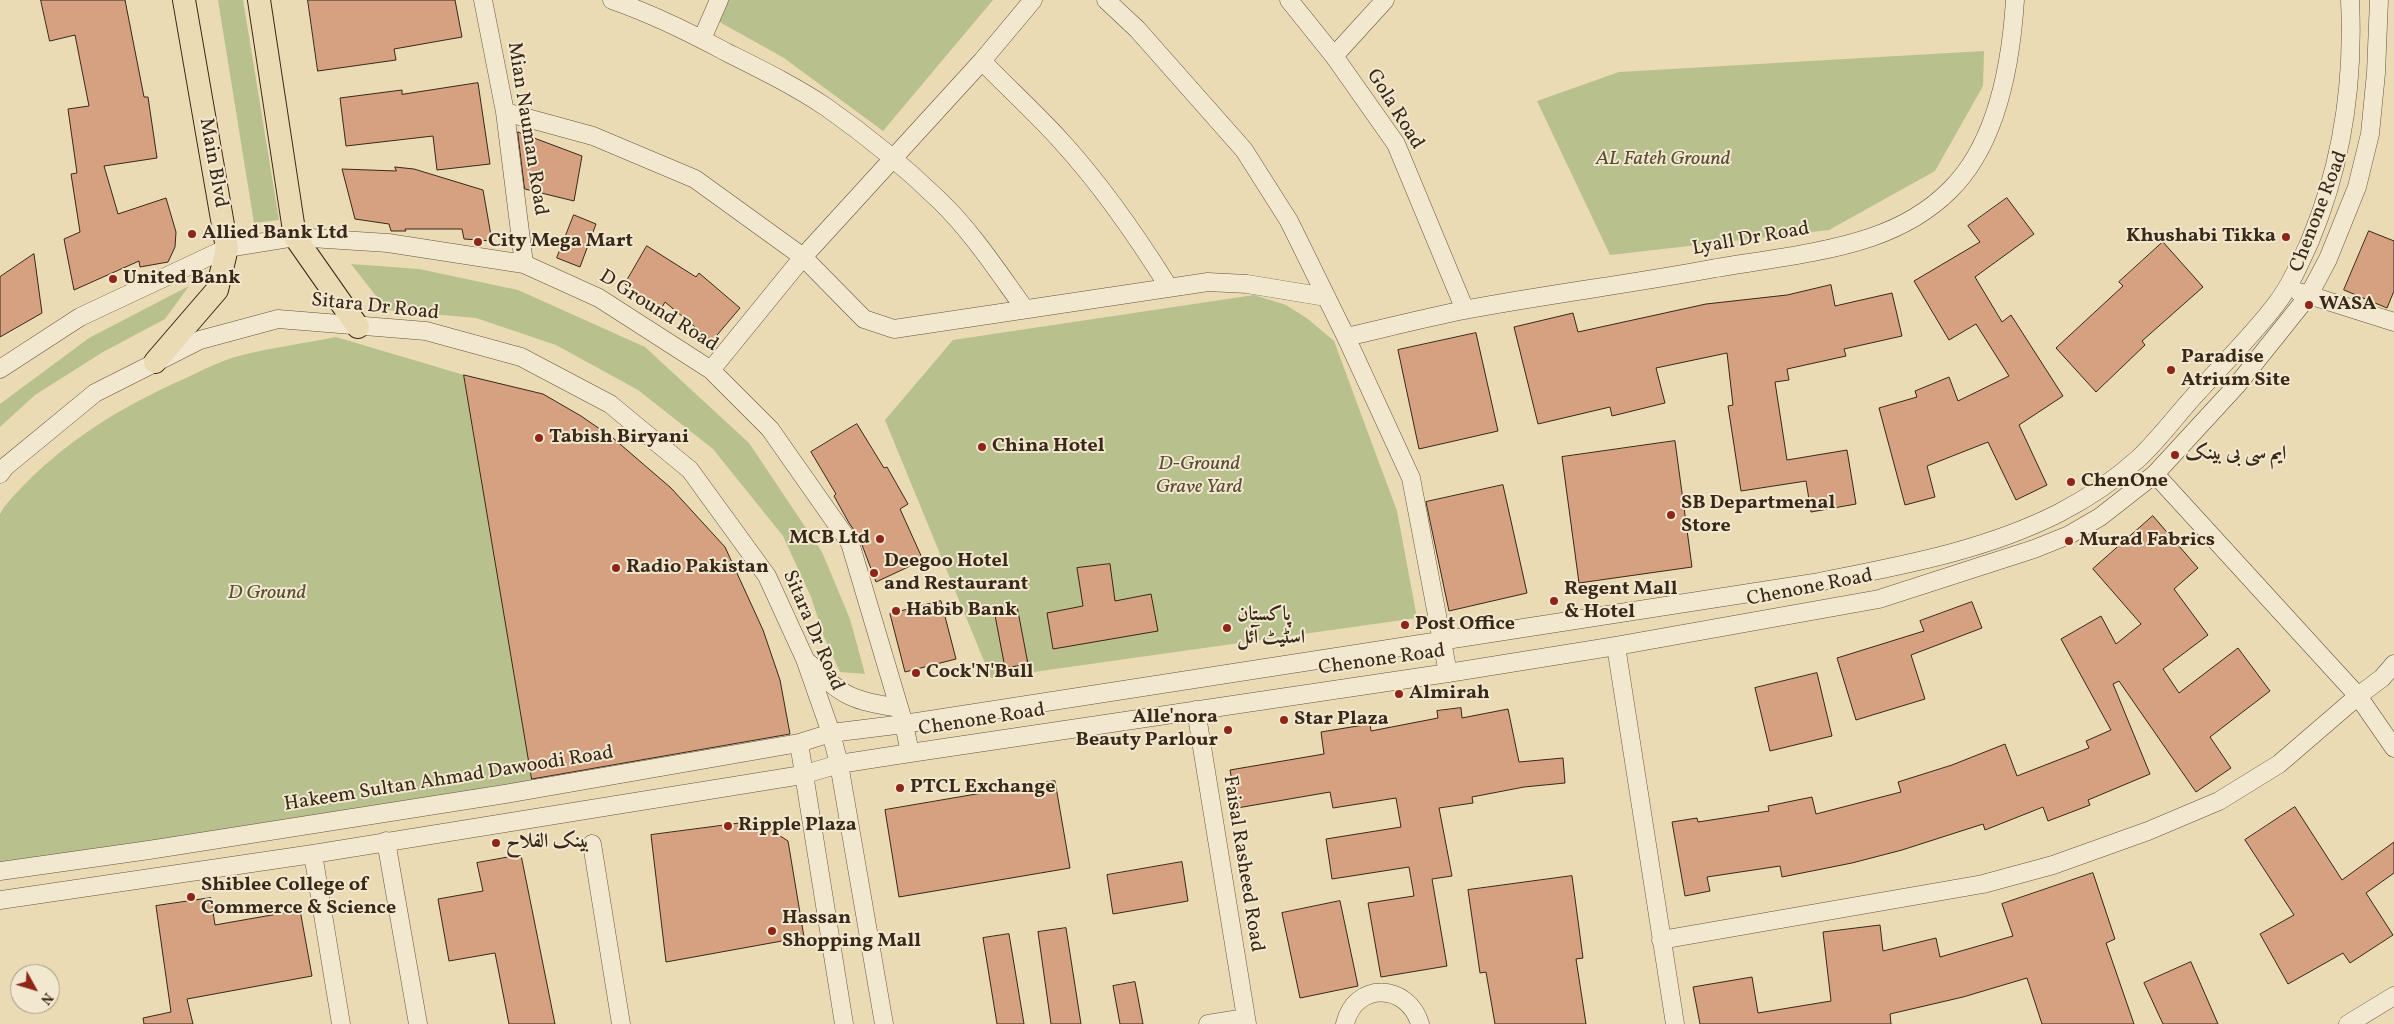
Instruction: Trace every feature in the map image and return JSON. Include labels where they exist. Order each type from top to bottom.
[{"type":"main road","name":"Main Blvd","points":[[155,362],[217,290],[227,248],[184,0]]},
{"type":"main road","points":[[259,0],[295,237],[358,327]]},
{"type":"street","name":"Mian Nauman Road","points":[[483,0],[505,112],[524,264]]},
{"type":"street","points":[[612,0],[644,11],[702,39],[773,76],[826,107],[893,158],[941,202],[964,226],[1025,309]]},
{"type":"street","points":[[702,39],[719,0]]},
{"type":"street","points":[[710,370],[803,257],[982,61],[1033,0]]},
{"type":"street","points":[[1106,0],[1136,30],[1244,150],[1289,221],[1346,337],[1411,478],[1448,674]]},
{"type":"street","name":"Gola Road","points":[[1289,0],[1334,56],[1396,144],[1465,310]]},
{"type":"street","points":[[1334,56],[1385,0]]},
{"type":"street","name":"Lyall Dr Road","points":[[1346,337],[1465,310],[1630,284],[1835,246],[1871,238],[1907,222],[1933,205],[1952,188],[1976,156],[1991,124],[2002,88],[2015,0]]},
{"type":"street","name":"Chenone Road","points":[[902,716],[1442,641],[1814,582],[1918,562],[2002,538],[2060,512],[2107,482],[2138,458],[2265,317],[2296,273],[2325,204],[2339,150],[2347,97],[2350,0]]},
{"type":"street","name":"Chenone Road","points":[[802,775],[839,764],[1448,674],[1879,599],[2034,549],[2069,535],[2100,517],[2156,474],[2237,385],[2309,295],[2328,259],[2357,187],[2370,134],[2376,73],[2378,0]]},
{"type":"street","points":[[982,61],[1062,141],[1099,185],[1132,228],[1168,286]]},
{"type":"street","points":[[505,112],[593,136],[695,180],[803,257],[864,319],[894,329],[1168,286],[1208,282],[1248,284],[1326,297]]},
{"type":"street","name":"D Ground Road","points":[[0,369],[80,317],[227,248],[295,237],[388,243],[524,264],[599,298],[710,370],[770,429],[850,542],[902,716],[910,753]]},
{"type":"street","points":[[2286,288],[2393,318]]},
{"type":"street","name":"Sitara Dr Road","points":[[0,474],[5,467],[94,393],[200,340],[278,319],[358,327],[426,331],[521,357],[610,404],[690,470],[767,576],[805,659],[831,733],[839,764],[884,1024]]},
{"type":"street","points":[[2156,474],[2358,696],[2394,748]]},
{"type":"street","points":[[1616,646],[1675,1024]]},
{"type":"street","points":[[805,659],[831,685],[846,696],[902,716]]},
{"type":"street","points":[[1661,940],[1983,884],[2062,862],[2148,831],[2219,801],[2278,764],[2358,696],[2388,677],[2394,664]]},
{"type":"street","name":"Faisal Rasheed Road","points":[[1196,710],[1247,1021]]},
{"type":"street","name":"Hakeem Sultan Ahmad Dawoodi Road","points":[[0,871],[149,850],[505,794],[799,743],[831,733],[902,716]]},
{"type":"street","points":[[799,743],[802,775],[844,1024]]},
{"type":"street","points":[[0,900],[312,854],[802,775]]},
{"type":"street","points":[[386,841],[418,1024]]},
{"type":"street","points":[[592,844],[621,1024]]},
{"type":"street","points":[[312,854],[341,1024]]},
{"type":"street","points":[[1346,1024],[1352,1008],[1358,1001],[1372,994],[1387,992],[1396,995],[1412,1006],[1420,1024]]},
{"type":"street","points":[[2348,1024],[2394,996]]},
{"type":"street","points":[[1208,1024],[1247,1021]]},
{"type":"green space","points":[[218,0],[243,0],[279,220],[254,223]]},
{"type":"green space","points":[[714,0],[993,0],[883,131],[784,58],[707,15]]},
{"type":"green space","name":"AL Fateh Ground","points":[[1984,51],[1983,86],[1935,171],[1829,230],[1610,255],[1537,101],[1619,72]]},
{"type":"green space","points":[[351,264],[419,269],[518,290],[645,347],[749,443],[822,552],[850,619],[865,674],[840,672],[824,637],[811,597],[783,536],[713,449],[638,390],[556,345],[476,318],[387,310]]},
{"type":"green space","points":[[189,286],[165,319],[103,352],[35,395],[0,427],[0,404],[89,338]]},
{"type":"green space","name":"D-Ground Grave Yard","points":[[1254,295],[1286,305],[1308,319],[1334,341],[1397,511],[1417,618],[991,678],[885,420],[953,340]]},
{"type":"green space","name":"D Ground","points":[[336,337],[464,375],[533,785],[0,864],[0,514],[4,507],[44,466],[65,448],[134,403],[216,364],[235,357]]},
{"type":"building","points":[[41,0],[125,0],[144,97],[148,97],[157,158],[104,166],[118,214],[166,198],[176,232],[175,247],[168,262],[140,267],[139,261],[74,290],[64,239],[80,232],[71,174],[77,173],[68,109],[89,106],[75,35],[50,41]]},
{"type":"building","points":[[308,0],[455,0],[462,37],[394,49],[396,60],[318,71]]},
{"type":"building","points":[[478,83],[490,164],[437,170],[433,136],[346,146],[340,98],[402,90],[402,94]]},
{"type":"building","points":[[518,132],[582,156],[574,201],[525,189]]},
{"type":"building","points":[[395,167],[414,169],[483,190],[492,241],[464,239],[462,229],[405,229],[406,231],[391,231],[389,224],[355,219],[342,169],[396,171]]},
{"type":"building","points":[[2007,198],[2034,234],[1975,277],[2002,322],[2011,315],[2063,396],[2019,425],[2047,485],[2016,500],[1988,442],[1927,466],[1935,497],[1905,505],[1879,408],[1917,397],[1915,391],[1949,377],[1958,401],[2009,376],[1976,324],[1949,340],[1914,281],[1980,242],[1968,226]]},
{"type":"building","points":[[574,215],[596,224],[580,267],[557,258]]},
{"type":"building","points":[[2369,231],[2394,241],[2394,291],[2387,308],[2344,290]]},
{"type":"building","points":[[2163,242],[2203,287],[2142,341],[2145,345],[2096,392],[2056,348],[2123,286],[2119,282]]},
{"type":"building","points":[[647,246],[696,277],[699,273],[740,308],[712,341],[665,302],[661,309],[625,284]]},
{"type":"building","points":[[34,254],[42,313],[0,337],[0,277]]},
{"type":"building","points":[[1831,285],[1835,306],[1892,293],[1902,336],[1844,349],[1846,356],[1787,369],[1789,380],[1775,382],[1787,460],[1847,450],[1856,504],[1811,512],[1806,481],[1741,491],[1728,406],[1733,405],[1727,353],[1656,368],[1665,403],[1612,416],[1610,407],[1538,424],[1514,327],[1573,313],[1578,332],[1706,304],[1787,295]]},
{"type":"building","points":[[1476,333],[1498,431],[1419,449],[1398,350]]},
{"type":"building","name":"Radio Pakistan","points":[[464,375],[543,394],[581,416],[613,438],[671,488],[725,547],[763,630],[780,680],[790,734],[532,779]]},
{"type":"building","points":[[857,424],[884,468],[887,467],[908,504],[900,509],[923,560],[876,582],[859,537],[849,523],[834,496],[836,494],[811,452]]},
{"type":"building","points":[[1675,441],[1692,567],[1579,583],[1562,457]]},
{"type":"building","points":[[1503,485],[1527,593],[1449,611],[1426,502]]},
{"type":"building","points":[[2153,516],[2198,568],[2174,589],[2208,635],[2163,669],[2179,693],[2238,648],[2270,691],[2210,737],[2231,768],[2196,792],[2119,681],[2113,684],[2150,774],[2088,800],[2090,805],[2048,821],[2043,807],[1985,830],[1983,824],[1902,850],[1852,863],[1782,877],[1780,866],[1707,877],[1710,891],[1685,896],[1672,822],[1697,818],[1698,822],[1769,811],[1768,806],[1812,797],[1816,814],[1901,792],[1898,782],[1952,765],[2005,744],[2017,776],[2089,748],[2086,741],[2111,730],[2061,639],[2101,616],[2116,644],[2141,624],[2093,569]]},
{"type":"building","points":[[1110,564],[1115,601],[1151,594],[1158,631],[1053,649],[1047,613],[1083,606],[1077,568]]},
{"type":"building","points":[[941,601],[956,659],[905,672],[890,614]]},
{"type":"building","points":[[1972,602],[1982,628],[1911,655],[1925,699],[1856,720],[1837,658],[1924,631],[1920,621]]},
{"type":"building","points":[[1017,606],[1028,664],[1005,668],[994,610]]},
{"type":"building","points":[[1817,673],[1832,736],[1770,751],[1755,688]]},
{"type":"building","points":[[1461,708],[1462,718],[1508,709],[1519,762],[1563,758],[1565,783],[1524,787],[1472,797],[1473,803],[1439,808],[1452,876],[1432,879],[1447,966],[1381,977],[1368,903],[1414,896],[1409,867],[1332,879],[1326,839],[1401,827],[1396,798],[1333,808],[1330,792],[1237,808],[1230,770],[1324,754],[1321,732],[1370,724],[1371,731],[1438,718],[1437,711]]},
{"type":"building","points":[[1055,781],[1070,868],[899,897],[885,810]]},
{"type":"building","points":[[2295,807],[2342,880],[2394,842],[2394,873],[2366,893],[2393,935],[2350,963],[2343,953],[2288,984],[2260,934],[2294,915],[2245,840]]},
{"type":"building","points":[[757,821],[788,841],[804,937],[666,962],[651,835]]},
{"type":"building","points":[[521,855],[555,1024],[509,1024],[495,953],[449,961],[438,899],[483,891],[477,863]]},
{"type":"building","points":[[1182,862],[1188,901],[1113,914],[1107,875]]},
{"type":"building","points":[[2093,873],[2115,939],[2106,943],[2134,1024],[2042,1024],[2027,978],[1963,997],[1890,1014],[1891,1024],[1700,1024],[1693,987],[1752,977],[1758,1013],[1831,1001],[1823,932],[1880,925],[1883,951],[1936,938],[1940,957],[2013,936],[2002,904]]},
{"type":"building","points":[[1572,876],[1583,958],[1576,959],[1586,1024],[1495,1024],[1486,972],[1480,973],[1468,890]]},
{"type":"building","points":[[211,898],[215,925],[300,910],[312,976],[187,999],[193,1024],[144,1024],[143,1018],[171,1012],[156,906]]},
{"type":"building","points":[[1340,901],[1358,986],[1300,998],[1282,913]]},
{"type":"building","points":[[1066,928],[1081,1024],[1051,1024],[1038,932]]},
{"type":"building","points":[[1009,934],[1024,1024],[997,1024],[983,938]]},
{"type":"building","points":[[2191,962],[2218,1024],[2163,1024],[2144,983]]},
{"type":"building","points":[[1135,982],[1143,1024],[1120,1024],[1113,986]]},
{"type":"place","name":"Allied Bank Ltd","points":[[192,234]]},
{"type":"place","name":"Khushabi Tikka","points":[[2286,237]]},
{"type":"place","name":"City Mega Mart","points":[[478,242]]},
{"type":"place","name":"United Bank","points":[[113,279]]},
{"type":"place","name":"WASA","points":[[2309,305]]},
{"type":"place","name":"Paradise Atrium Site","points":[[2171,370]]},
{"type":"place","name":"Tabish Biryani","points":[[539,438]]},
{"type":"place","name":"China Hotel","points":[[982,447]]},
{"type":"place","name":"ایم سی بی بینک","points":[[2175,455]]},
{"type":"place","name":"ChenOne","points":[[2071,482]]},
{"type":"place","name":"SB Departmenal Store","points":[[1671,515]]},
{"type":"place","name":"MCB Ltd","points":[[880,539]]},
{"type":"place","name":"Murad Fabrics","points":[[2069,541]]},
{"type":"place","name":"Radio Pakistan","points":[[616,568]]},
{"type":"place","name":"Deegoo Hotel and Restaurant","points":[[874,573]]},
{"type":"place","name":"Regent Mall & Hotel","points":[[1554,601]]},
{"type":"place","name":"Habib Bank","points":[[896,611]]},
{"type":"place","name":"Post Office","points":[[1405,625]]},
{"type":"place","name":"پاکستان اسٹیٹ آئل","points":[[1227,628]]},
{"type":"place","name":"Cock'N'Bull","points":[[916,673]]},
{"type":"place","name":"Almirah","points":[[1399,694]]},
{"type":"place","name":"Star Plaza","points":[[1284,720]]},
{"type":"place","name":"Alle'nora Beauty Parlour","points":[[1228,730]]},
{"type":"place","name":"PTCL Exchange","points":[[900,788]]},
{"type":"place","name":"Ripple Plaza","points":[[728,826]]},
{"type":"place","name":"بینک الفلاح","points":[[496,843]]},
{"type":"place","name":"Shiblee College of Commerce & Science","points":[[191,897]]},
{"type":"place","name":"Hassan Shopping Mall","points":[[772,931]]}]
